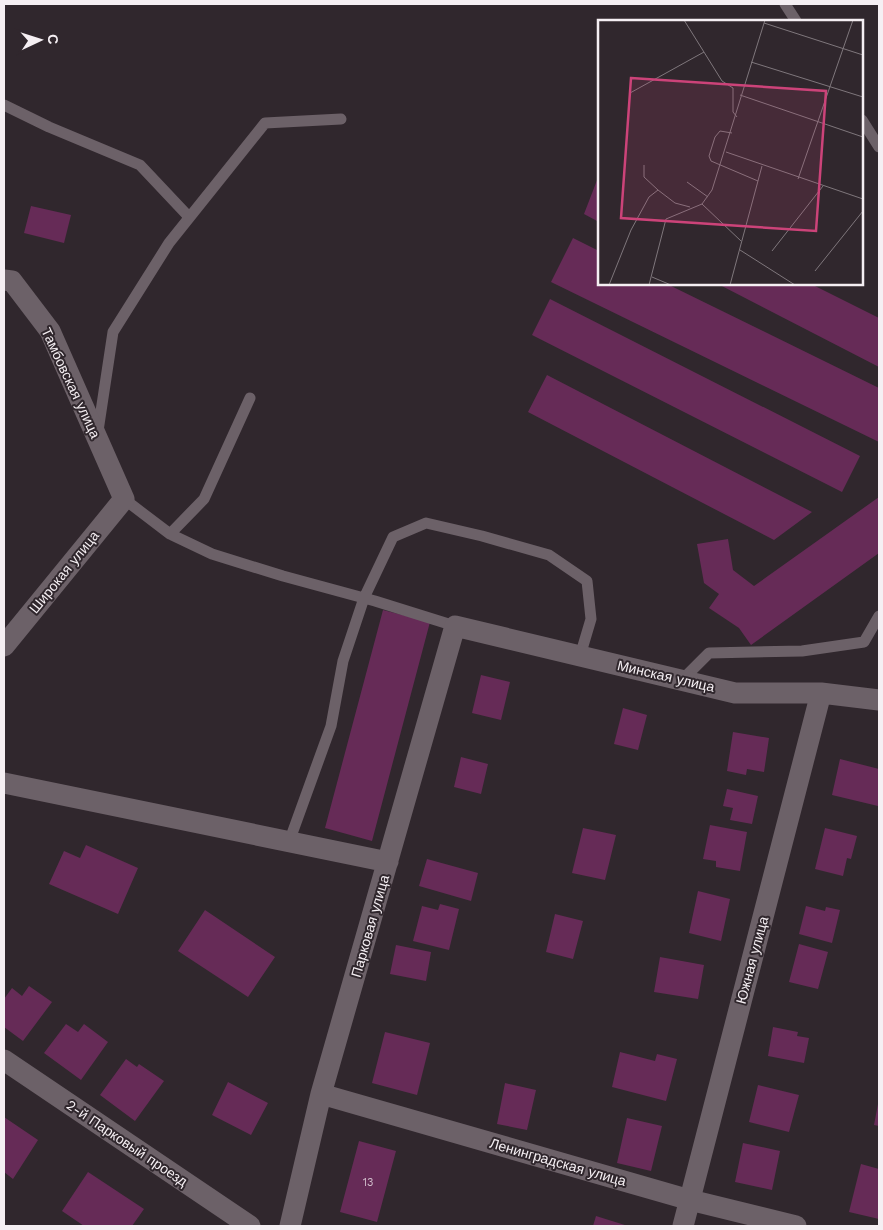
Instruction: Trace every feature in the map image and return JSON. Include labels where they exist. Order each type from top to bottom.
[{"type":"street","name":"Тамбовская улица","points":[[4,280],[12,281],[50,331],[124,499]]},
{"type":"street","name":"Широкая улица","points":[[4,646],[124,499]]},
{"type":"street","name":"Минская улица","points":[[455,626],[735,692],[821,694],[879,700]]},
{"type":"street","name":"Парковая улица","points":[[290,1226],[321,1094],[455,626]]},
{"type":"street","name":"Южная улица","points":[[683,1226],[821,694]]},
{"type":"street","points":[[4,783],[388,862]]},
{"type":"street","name":"2-й Парковый проезд","points":[[4,1060],[250,1226]]},
{"type":"street","name":"Ленинградская улица","points":[[321,1094],[690,1200],[796,1226]]},
{"type":"lane","points":[[785,4],[795,20]]},
{"type":"lane","points":[[4,105],[49,127],[140,165],[189,217]]},
{"type":"lane","points":[[97,438],[114,332],[169,243],[265,123],[341,120]]},
{"type":"lane","points":[[863,122],[879,147]]},
{"type":"lane","points":[[170,534],[204,499],[250,398]]},
{"type":"lane","points":[[124,499],[170,534],[212,554],[455,626]]},
{"type":"lane","points":[[289,842],[331,726],[343,661],[364,598],[393,537],[426,523],[550,555],[587,581],[591,619],[580,656]]},
{"type":"lane","points":[[682,680],[709,653],[802,651],[864,642],[879,616]]},
{"type":"building","points":[[598,178],[598,221],[584,214]]},
{"type":"building","points":[[31,206],[71,215],[64,243],[24,233]]},
{"type":"building","points":[[573,238],[598,250],[598,285],[669,285],[879,388],[879,442],[551,282]]},
{"type":"building","points":[[720,285],[813,285],[879,318],[879,367]]},
{"type":"building","points":[[550,299],[860,456],[842,492],[532,335]]},
{"type":"building","points":[[547,375],[812,512],[774,540],[528,412]]},
{"type":"building","points":[[879,497],[879,553],[751,645],[739,628],[709,608],[719,594],[704,583],[697,544],[728,539],[733,570],[754,586]]},
{"type":"building","points":[[383,610],[430,622],[372,841],[325,828]]},
{"type":"building","points":[[481,675],[510,682],[501,720],[472,713]]},
{"type":"building","points":[[623,708],[647,715],[638,750],[614,744]]},
{"type":"building","points":[[733,732],[769,738],[764,772],[747,769],[746,775],[727,771]]},
{"type":"building","points":[[461,757],[488,764],[481,794],[454,787]]},
{"type":"building","points":[[840,759],[879,769],[878,806],[832,795]]},
{"type":"building","points":[[727,789],[758,796],[752,824],[730,820],[733,808],[723,806]]},
{"type":"building","points":[[710,825],[747,832],[740,871],[716,867],[716,861],[703,859]]},
{"type":"building","points":[[583,828],[616,835],[605,880],[572,873]]},
{"type":"building","points":[[825,828],[857,836],[851,859],[847,858],[843,876],[815,869]]},
{"type":"building","points":[[86,845],[138,868],[118,914],[49,884],[64,851],[80,858]]},
{"type":"building","points":[[427,859],[478,873],[471,901],[419,886]]},
{"type":"building","points":[[698,891],[730,899],[721,941],[689,933]]},
{"type":"building","points":[[440,904],[459,909],[449,950],[413,941],[422,906],[438,910]]},
{"type":"building","points":[[806,906],[825,911],[826,907],[840,910],[832,943],[799,934]]},
{"type":"building","points":[[205,910],[275,957],[248,997],[178,951]]},
{"type":"building","points":[[555,914],[583,921],[573,959],[546,952]]},
{"type":"building","points":[[799,944],[828,952],[818,989],[789,982]]},
{"type":"building","points":[[396,945],[431,952],[426,981],[390,974]]},
{"type":"building","points":[[660,957],[704,965],[698,999],[654,992]]},
{"type":"building","points":[[29,986],[52,1002],[23,1041],[4,1027],[4,999],[12,988],[22,996]]},
{"type":"building","points":[[66,1024],[78,1032],[84,1024],[108,1042],[81,1080],[44,1053]]},
{"type":"building","points":[[773,1027],[798,1032],[797,1036],[809,1038],[804,1063],[768,1056]]},
{"type":"building","points":[[385,1032],[430,1043],[417,1095],[372,1083]]},
{"type":"building","points":[[620,1052],[655,1061],[657,1054],[677,1059],[666,1101],[612,1087]]},
{"type":"building","points":[[126,1059],[137,1067],[139,1064],[164,1081],[135,1121],[100,1095]]},
{"type":"building","points":[[228,1082],[268,1103],[251,1135],[212,1115]]},
{"type":"building","points":[[505,1083],[536,1090],[527,1130],[497,1124]]},
{"type":"building","points":[[758,1085],[799,1095],[789,1132],[749,1122]]},
{"type":"building","points":[[879,1104],[879,1126],[874,1125]]},
{"type":"building","points":[[4,1117],[38,1140],[13,1179],[4,1172]]},
{"type":"building","points":[[627,1118],[662,1126],[651,1171],[617,1163]]},
{"type":"building","points":[[359,1141],[396,1151],[377,1222],[340,1212]]},
{"type":"building","points":[[743,1143],[780,1151],[772,1190],[735,1182]]},
{"type":"building","points":[[861,1164],[879,1169],[879,1219],[849,1212]]},
{"type":"building","points":[[88,1172],[144,1209],[132,1226],[84,1226],[62,1211]]},
{"type":"building","points":[[596,1216],[628,1226],[593,1226]]}]
